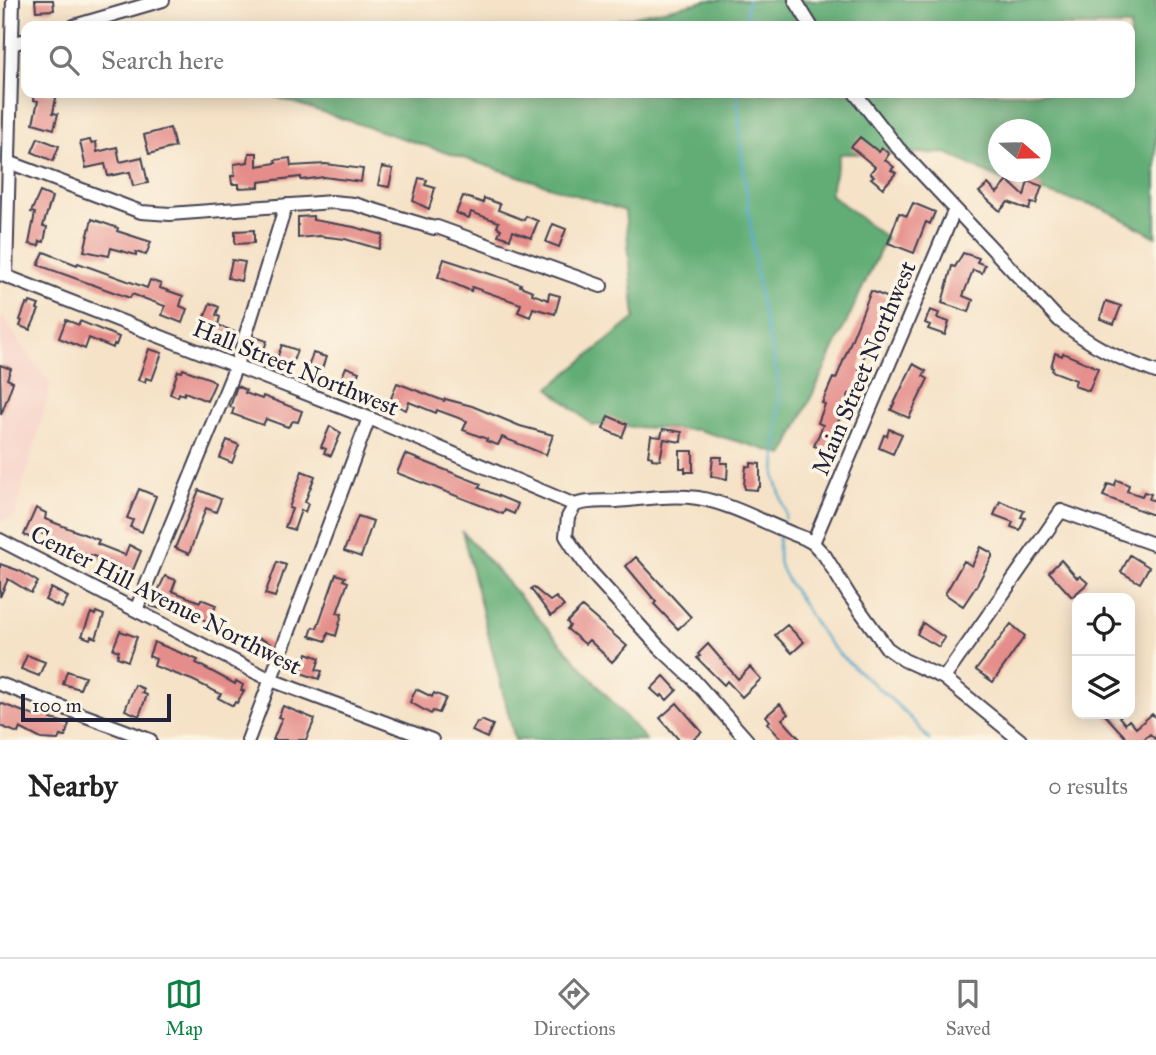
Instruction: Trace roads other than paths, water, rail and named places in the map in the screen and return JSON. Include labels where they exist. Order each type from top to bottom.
[{"type":"street","points":[[3,275],[10,163],[13,0]]},
{"type":"street","points":[[91,21],[163,0]]},
{"type":"street","points":[[795,0],[808,21]]},
{"type":"street","points":[[12,44],[21,41]]},
{"type":"street","points":[[859,98],[898,148],[1059,320],[1085,341],[1117,358],[1156,372]]},
{"type":"street","points":[[10,163],[141,212],[170,214],[332,202],[354,204],[437,227],[601,286]]},
{"type":"street","points":[[136,610],[236,366],[286,205]]},
{"type":"street","name":"Main Street Northwest","points":[[813,543],[956,209]]},
{"type":"street","name":"Hall Street Northwest","points":[[3,275],[369,418],[575,505]]},
{"type":"street","points":[[248,740],[369,418]]},
{"type":"street","points":[[747,740],[692,678],[660,648],[579,556],[566,536],[568,517],[575,505],[585,501],[614,502],[666,496],[698,498],[718,503],[813,543],[825,556],[887,648],[904,660],[944,678],[1020,740]]},
{"type":"street","points":[[944,678],[1061,511],[1156,545]]},
{"type":"street","name":"Center Hill Avenue Northwest","points":[[0,540],[271,680],[416,737],[432,740]]},
{"type":"street","points":[[0,684],[150,740]]},
{"type":"waterway","points":[[746,21],[748,0]]},
{"type":"waterway","points":[[738,98],[741,149],[760,299],[777,372],[779,402],[775,477],[786,514],[785,519]]},
{"type":"waterway","points":[[779,538],[778,554],[783,573],[826,639],[909,717],[929,740]]}]
